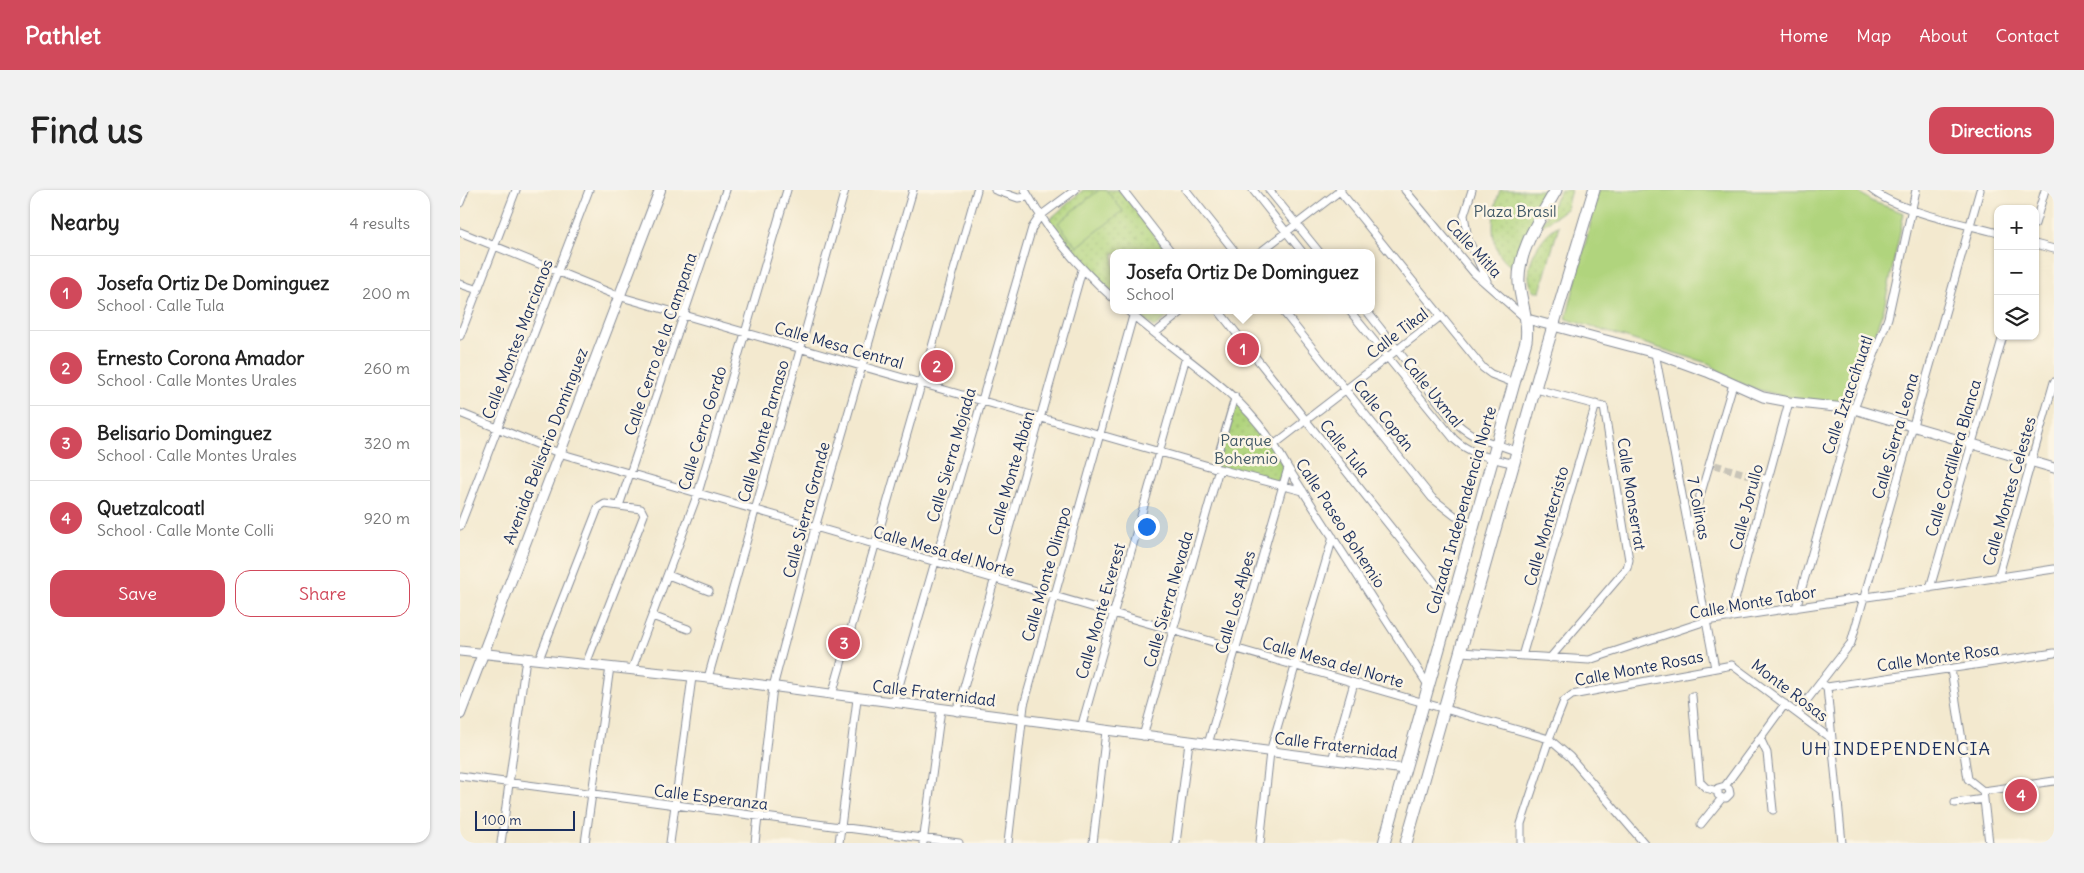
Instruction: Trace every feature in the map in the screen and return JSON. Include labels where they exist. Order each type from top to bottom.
[{"type":"main road","name":"Avenida Belisario Domínguez","points":[[460,714],[558,453],[660,190]]},
{"type":"main road","name":"Calzada Independencia Norte","points":[[1384,843],[1526,341],[1527,319],[1519,285],[1520,271],[1534,231],[1556,190]]},
{"type":"main road","points":[[1406,843],[1553,326],[1594,190]]},
{"type":"street","points":[[460,203],[465,190]]},
{"type":"street","points":[[460,336],[516,190]]},
{"type":"street","name":"Calle Montes Marcianos","points":[[460,526],[588,190]]},
{"type":"street","name":"Calle Cerro de la Campana","points":[[619,506],[726,190]]},
{"type":"street","name":"Calle Cerro Gordo","points":[[632,670],[698,494],[787,190]]},
{"type":"street","name":"Calle Monte Parnaso","points":[[708,678],[845,190]]},
{"type":"street","name":"Calle Sierra Grande","points":[[754,843],[773,687],[815,528],[913,190]]},
{"type":"street","points":[[832,695],[977,190]]},
{"type":"street","points":[[995,190],[1018,198],[1029,197]]},
{"type":"street","points":[[1025,190],[1040,216],[1082,270],[1110,295]]},
{"type":"street","points":[[1040,216],[1075,190]]},
{"type":"street","points":[[1123,190],[1169,249]]},
{"type":"street","points":[[1186,190],[1233,249]]},
{"type":"street","points":[[1253,190],[1300,249]]},
{"type":"street","points":[[1269,190],[1317,249]]},
{"type":"street","points":[[1264,249],[1340,190],[1483,368],[1491,374],[1514,383]]},
{"type":"street","name":"Calle Mitla","points":[[1405,190],[1474,273],[1527,319]]},
{"type":"street","points":[[1472,190],[1464,215],[1468,239],[1488,284]]},
{"type":"street","points":[[1872,190],[1883,199],[1994,232]]},
{"type":"street","name":"Calle Iztaccíhuatl","points":[[1796,608],[1854,409],[1888,318],[1910,208],[1916,190]]},
{"type":"street","name":"Calle Sierra Leona","points":[[1797,713],[1824,685],[1852,643],[1863,598],[1980,190]]},
{"type":"street","points":[[2039,210],[2045,190]]},
{"type":"street","name":"Calle Sierra Mojada","points":[[894,703],[1032,228],[1040,216]]},
{"type":"street","name":"Calle Mesa Central","points":[[460,232],[618,296],[1160,450],[1217,469],[1302,491]]},
{"type":"street","points":[[2039,245],[2054,249]]},
{"type":"street","name":"Calle Monte Albán","points":[[957,712],[1082,270]]},
{"type":"street","points":[[460,284],[478,290]]},
{"type":"street","points":[[1155,333],[1179,314]]},
{"type":"street","name":"Calle Tula","points":[[1221,314],[1451,603]]},
{"type":"street","name":"Calle Copán","points":[[1285,314],[1432,498],[1455,516],[1475,523]]},
{"type":"street","name":"Calle Uxmal","points":[[1352,314],[1462,447],[1492,459],[1514,464]]},
{"type":"street","name":"Calle Uxmal","points":[[1369,314],[1451,418],[1466,434],[1518,452]]},
{"type":"street","name":"Calle Paseo Bohemio","points":[[1133,316],[1235,396],[1275,444],[1302,491],[1428,685]]},
{"type":"street","name":"Calle Monte Olimpo","points":[[1008,843],[1024,705],[1133,316]]},
{"type":"street","name":"Calle Tikal","points":[[1275,444],[1441,316]]},
{"type":"street","points":[[1527,319],[1655,353],[1763,397],[1789,402],[1854,409],[2054,468]]},
{"type":"street","name":"Calle Cordillera Blanca","points":[[1930,588],[2002,340]]},
{"type":"street","name":"7 Colinas","points":[[1655,353],[1715,668]]},
{"type":"street","name":"Calle Monte Everest","points":[[1081,728],[1186,356]]},
{"type":"street","name":"Calle Montes Celestes","points":[[1998,578],[2054,382]]},
{"type":"street","points":[[1690,532],[1713,464],[1733,384]]},
{"type":"street","points":[[1536,389],[1596,404]]},
{"type":"street","name":"Calle Sierra Nevada","points":[[1143,736],[1173,632],[1235,396]]},
{"type":"street","name":"Calle Jorullo","points":[[1730,618],[1789,402]]},
{"type":"street","name":"Calle Montecristo","points":[[1522,656],[1596,404]]},
{"type":"street","name":"Calle Monserrat","points":[[1550,658],[1629,564],[1605,411],[1604,407],[1596,404]]},
{"type":"street","name":"Calle Mesa del Norte","points":[[460,413],[558,453],[1173,632],[1236,648],[1550,739]]},
{"type":"street","name":"Calle Los Alpes","points":[[1208,744],[1288,468]]},
{"type":"street","points":[[1760,478],[1768,480]]},
{"type":"street","points":[[539,659],[598,508],[605,504],[641,509],[644,515],[586,664]]},
{"type":"street","points":[[1260,843],[1270,752],[1333,537]]},
{"type":"street","name":"Calle Monte Tabor","points":[[1460,652],[1589,660],[1706,622],[2054,569]]},
{"type":"street","points":[[668,575],[709,591]]},
{"type":"street","points":[[652,616],[688,629]]},
{"type":"street","name":"Calle Fraternidad","points":[[460,651],[692,676],[1404,769]]},
{"type":"street","name":"Calle Monte Rosa","points":[[1824,685],[1951,669],[2054,653]]},
{"type":"street","points":[[501,843],[526,658]]},
{"type":"street","name":"Calle Monte Rosas","points":[[1550,739],[1567,697],[1732,665]]},
{"type":"street","name":"Monte Rosas","points":[[1732,665],[1830,738]]},
{"type":"street","points":[[585,843],[610,667]]},
{"type":"street","points":[[1951,669],[1968,778],[1983,791],[1989,843]]},
{"type":"street","points":[[670,843],[692,676]]},
{"type":"street","points":[[1332,760],[1354,683]]},
{"type":"street","points":[[1824,685],[1842,843]]},
{"type":"street","points":[[1692,696],[1700,782],[1706,788],[1717,791],[1722,798]]},
{"type":"street","points":[[839,843],[857,699]]},
{"type":"street","points":[[1717,791],[1720,787],[1725,786],[1785,704]]},
{"type":"street","points":[[924,841],[941,709]]},
{"type":"street","points":[[1093,843],[1106,731]]},
{"type":"street","points":[[1760,738],[1767,753],[1773,810]]},
{"type":"street","points":[[1521,843],[1521,824],[1550,739],[1570,756],[1644,843]]},
{"type":"street","points":[[1176,843],[1189,742]]},
{"type":"street","name":"Calle Esperanza","points":[[460,776],[841,827],[924,841],[960,843]]},
{"type":"street","points":[[1983,791],[2054,781]]},
{"type":"street","points":[[1701,824],[1722,798],[1726,798],[1730,794],[1729,789],[1725,786]]},
{"type":"street","points":[[1955,803],[1984,799]]},
{"type":"green space","points":[[1083,190],[1119,190],[1165,249],[1110,249],[1110,289],[1085,267],[1049,220]]},
{"type":"green space","points":[[1099,190],[1106,190],[1123,211],[1077,247],[1058,223]]},
{"type":"green space","name":"Plaza Brasil","points":[[1500,190],[1550,190],[1516,269],[1506,263],[1495,245],[1493,234],[1494,211]]},
{"type":"green space","points":[[1561,190],[1571,190],[1566,209],[1539,228]]},
{"type":"green space","points":[[1599,190],[1856,190],[1871,201],[1904,213],[1884,308],[1849,405],[1794,398],[1758,389],[1725,375],[1710,364],[1566,319]]},
{"type":"green space","points":[[1559,225],[1540,292],[1534,291],[1530,283],[1530,264],[1539,245]]},
{"type":"green space","points":[[1138,314],[1172,314],[1154,327]]},
{"type":"green space","name":"Parque Bohemio","points":[[1236,399],[1259,426],[1285,470],[1278,481],[1268,481],[1216,466]]},
{"type":"tunnel","points":[[1715,465],[1760,478]]},
{"type":"place","name":"Josefa Ortiz De Dominguez","points":[[1243,349]]},
{"type":"place","name":"Ernesto Corona Amador","points":[[937,366]]},
{"type":"place","name":"Belisario Dominguez","points":[[844,643]]},
{"type":"place","name":"Quetzalcoatl","points":[[2021,795]]},
{"type":"district","name":"UH INDEPENDENCIA","points":[[1896,748]]}]
